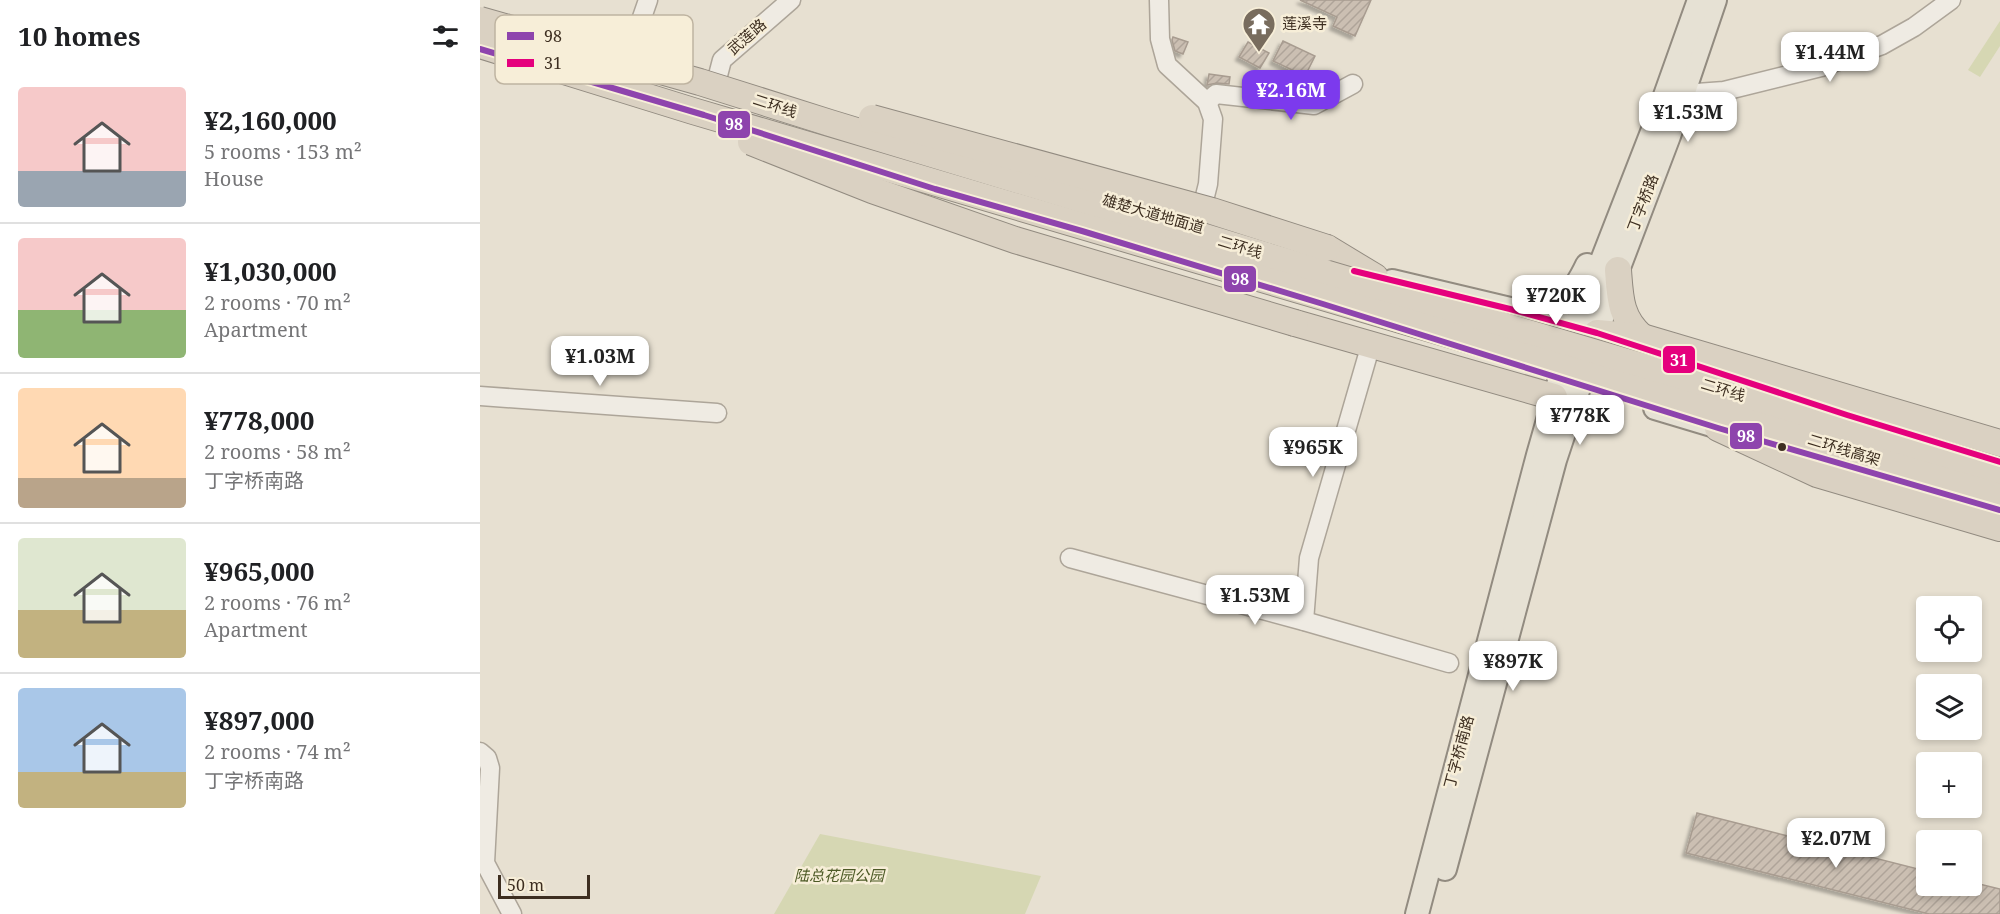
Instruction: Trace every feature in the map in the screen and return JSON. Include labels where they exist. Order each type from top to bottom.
[{"type":"highway","name":"二环线","points":[[480,20],[495,24]]},
{"type":"highway","name":"二环线高架","points":[[480,47],[495,52]]},
{"type":"highway","name":"二环线","points":[[693,78],[852,130],[1284,261],[2000,472]]},
{"type":"highway","points":[[708,82],[742,84],[1202,208],[1327,248],[1375,277]]},
{"type":"highway","name":"二环线高架","points":[[603,84],[2000,496]]},
{"type":"highway","points":[[693,111],[743,140],[872,190],[1015,240],[1562,399]]},
{"type":"highway","points":[[1612,259],[1622,308],[1629,324],[1642,337]]},
{"type":"highway","points":[[1586,330],[1642,337],[2000,442]]},
{"type":"highway","points":[[1718,428],[1791,462],[1850,484],[2000,528]]},
{"type":"main road","name":"丁字桥路","points":[[1612,259],[1652,132],[1699,0]]},
{"type":"main road","name":"丁字桥路","points":[[1612,259],[1683,94],[1716,0]]},
{"type":"main road","name":"雄楚大道地面道","points":[[480,8],[502,15]]},
{"type":"main road","points":[[480,47],[495,52]]},
{"type":"main road","name":"雄楚大道地面道","points":[[693,77],[921,147],[1375,277],[1510,309],[1586,330],[2000,462]]},
{"type":"main road","points":[[600,84],[934,189],[1082,231],[1562,399],[1718,428],[2000,510]]},
{"type":"main road","points":[[1510,309],[1547,305],[1564,299],[1577,286],[1592,256],[1612,259]]},
{"type":"main road","name":"丁字桥南路","points":[[1416,914],[1562,399],[1612,259]]},
{"type":"main road","name":"丁字桥南路","points":[[1432,914],[1546,457]]},
{"type":"street","points":[[643,15],[648,0]]},
{"type":"street","name":"武莲路","points":[[708,82],[722,60],[791,0]]},
{"type":"street","points":[[1159,0],[1160,39],[1167,64],[1207,102],[1213,119],[1208,184],[1202,208]]},
{"type":"street","points":[[1683,94],[1724,91],[1821,67],[1882,45],[1914,27],[1951,0]]},
{"type":"street","points":[[1207,102],[1216,94],[1314,105],[1353,84]]},
{"type":"street","points":[[1304,621],[1308,558],[1371,344]]},
{"type":"street","points":[[480,396],[717,413]]},
{"type":"street","points":[[1070,558],[1449,663]]},
{"type":"street","points":[[480,752],[487,758],[490,768],[483,856],[512,914]]},
{"type":"green space","points":[[2000,21],[2000,46],[1980,77],[1968,70]]},
{"type":"green space","name":"陆总花园公园","points":[[820,834],[1041,876],[1025,914],[774,914]]},
{"type":"building","points":[[1300,0],[1371,0],[1355,36],[1333,26],[1337,17]]},
{"type":"building","points":[[1173,37],[1188,42],[1183,54],[1175,51]]},
{"type":"building","points":[[1283,41],[1315,56],[1305,76],[1273,61]]},
{"type":"building","points":[[1248,42],[1269,53],[1260,68],[1239,57]]},
{"type":"building","points":[[1209,74],[1230,77],[1229,84],[1207,85]]},
{"type":"building","points":[[1697,813],[1916,868],[1916,896],[1982,896],[1982,885],[2000,889],[2000,914],[1929,914],[1686,853]]},
{"type":"transit line","name":"98","points":[[480,49],[495,53]]},
{"type":"transit line","name":"98","points":[[599,84],[935,189],[1323,304],[1718,428],[2000,510]]},
{"type":"transit line","name":"31","points":[[1354,271],[1597,333],[1847,415],[2000,462]]},
{"type":"place","name":"莲溪寺","points":[[1259,53]]}]
